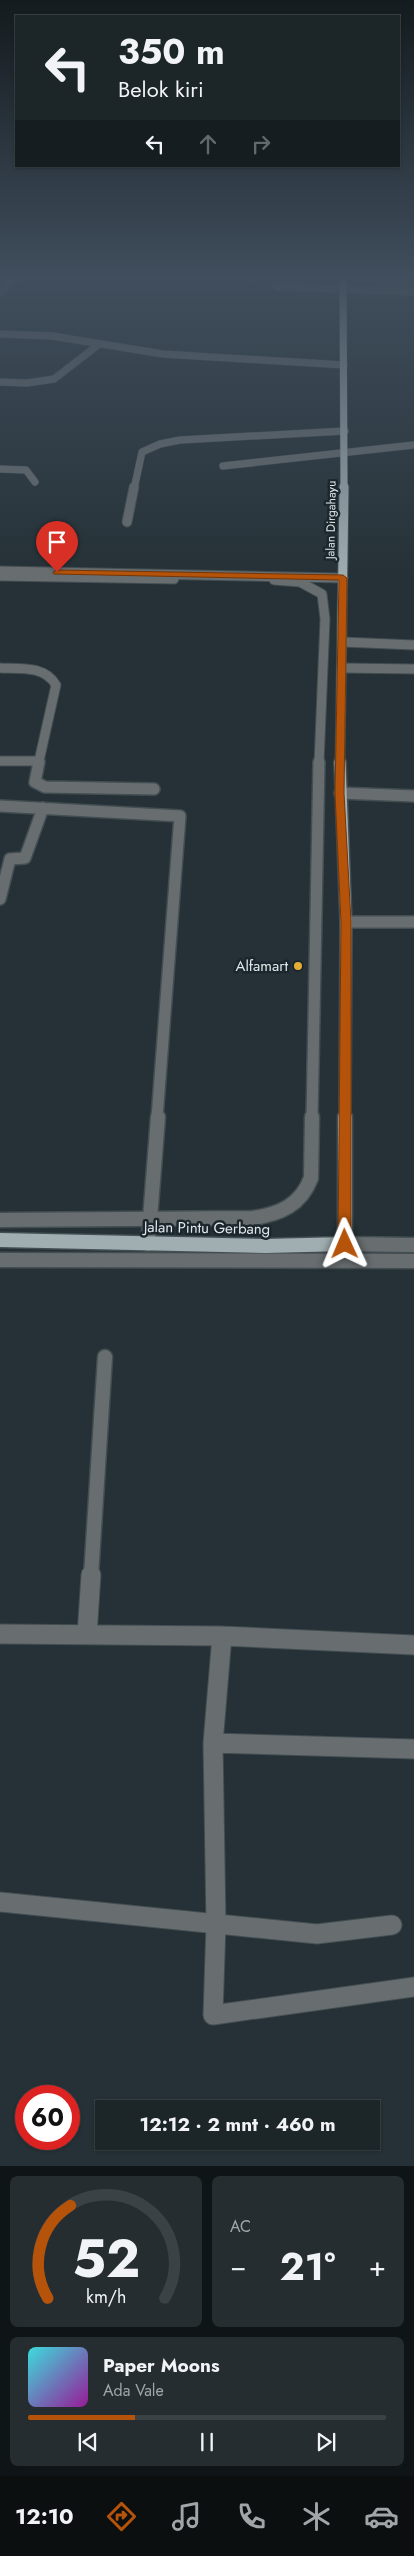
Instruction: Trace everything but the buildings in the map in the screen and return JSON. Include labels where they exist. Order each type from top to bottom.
[{"type":"main road","name":"Jalan Dirgahayu","points":[[344,376],[345,452],[340,793],[346,922],[345,1244]]},
{"type":"main road","name":"Jalan Pintu Gerbang","points":[[0,1240],[266,1246],[345,1244]]},
{"type":"street","points":[[0,382],[28,383],[54,379],[58,376]]},
{"type":"street","points":[[127,522],[142,452],[147,448],[170,441],[345,431]]},
{"type":"street","points":[[222,466],[414,445]]},
{"type":"street","points":[[0,469],[27,470],[33,475],[35,482]]},
{"type":"street","points":[[0,571],[343,578]]},
{"type":"street","points":[[0,576],[283,580],[310,585],[322,594],[325,619],[318,790],[311,1178],[308,1189],[300,1201],[269,1216],[0,1220]]},
{"type":"street","points":[[343,642],[414,645]]},
{"type":"street","points":[[0,668],[34,670],[53,677],[56,685],[35,782],[45,787],[154,789]]},
{"type":"street","points":[[342,668],[414,669]]},
{"type":"street","points":[[0,761],[39,761]]},
{"type":"street","points":[[340,793],[414,796]]},
{"type":"street","points":[[0,806],[180,816],[148,1244]]},
{"type":"street","points":[[0,899],[10,859],[25,858],[43,808]]},
{"type":"street","points":[[346,922],[414,922]]},
{"type":"street","name":"Jalan Pintu Gerbang","points":[[345,1244],[414,1245]]},
{"type":"street","points":[[0,1260],[414,1261]]},
{"type":"street","points":[[87,1635],[105,1357]]},
{"type":"street","points":[[0,1634],[222,1636],[414,1646]]},
{"type":"street","points":[[222,1636],[213,1743],[216,1924],[213,2015],[414,1986]]},
{"type":"street","points":[[213,1743],[414,1749]]},
{"type":"street","points":[[0,1902],[316,1934],[392,1926]]},
{"type":"place","name":"Alfamart","points":[[298,966]]},
{"type":"route","points":[[57,572],[343,578],[340,793],[346,922],[345,1244]]}]
